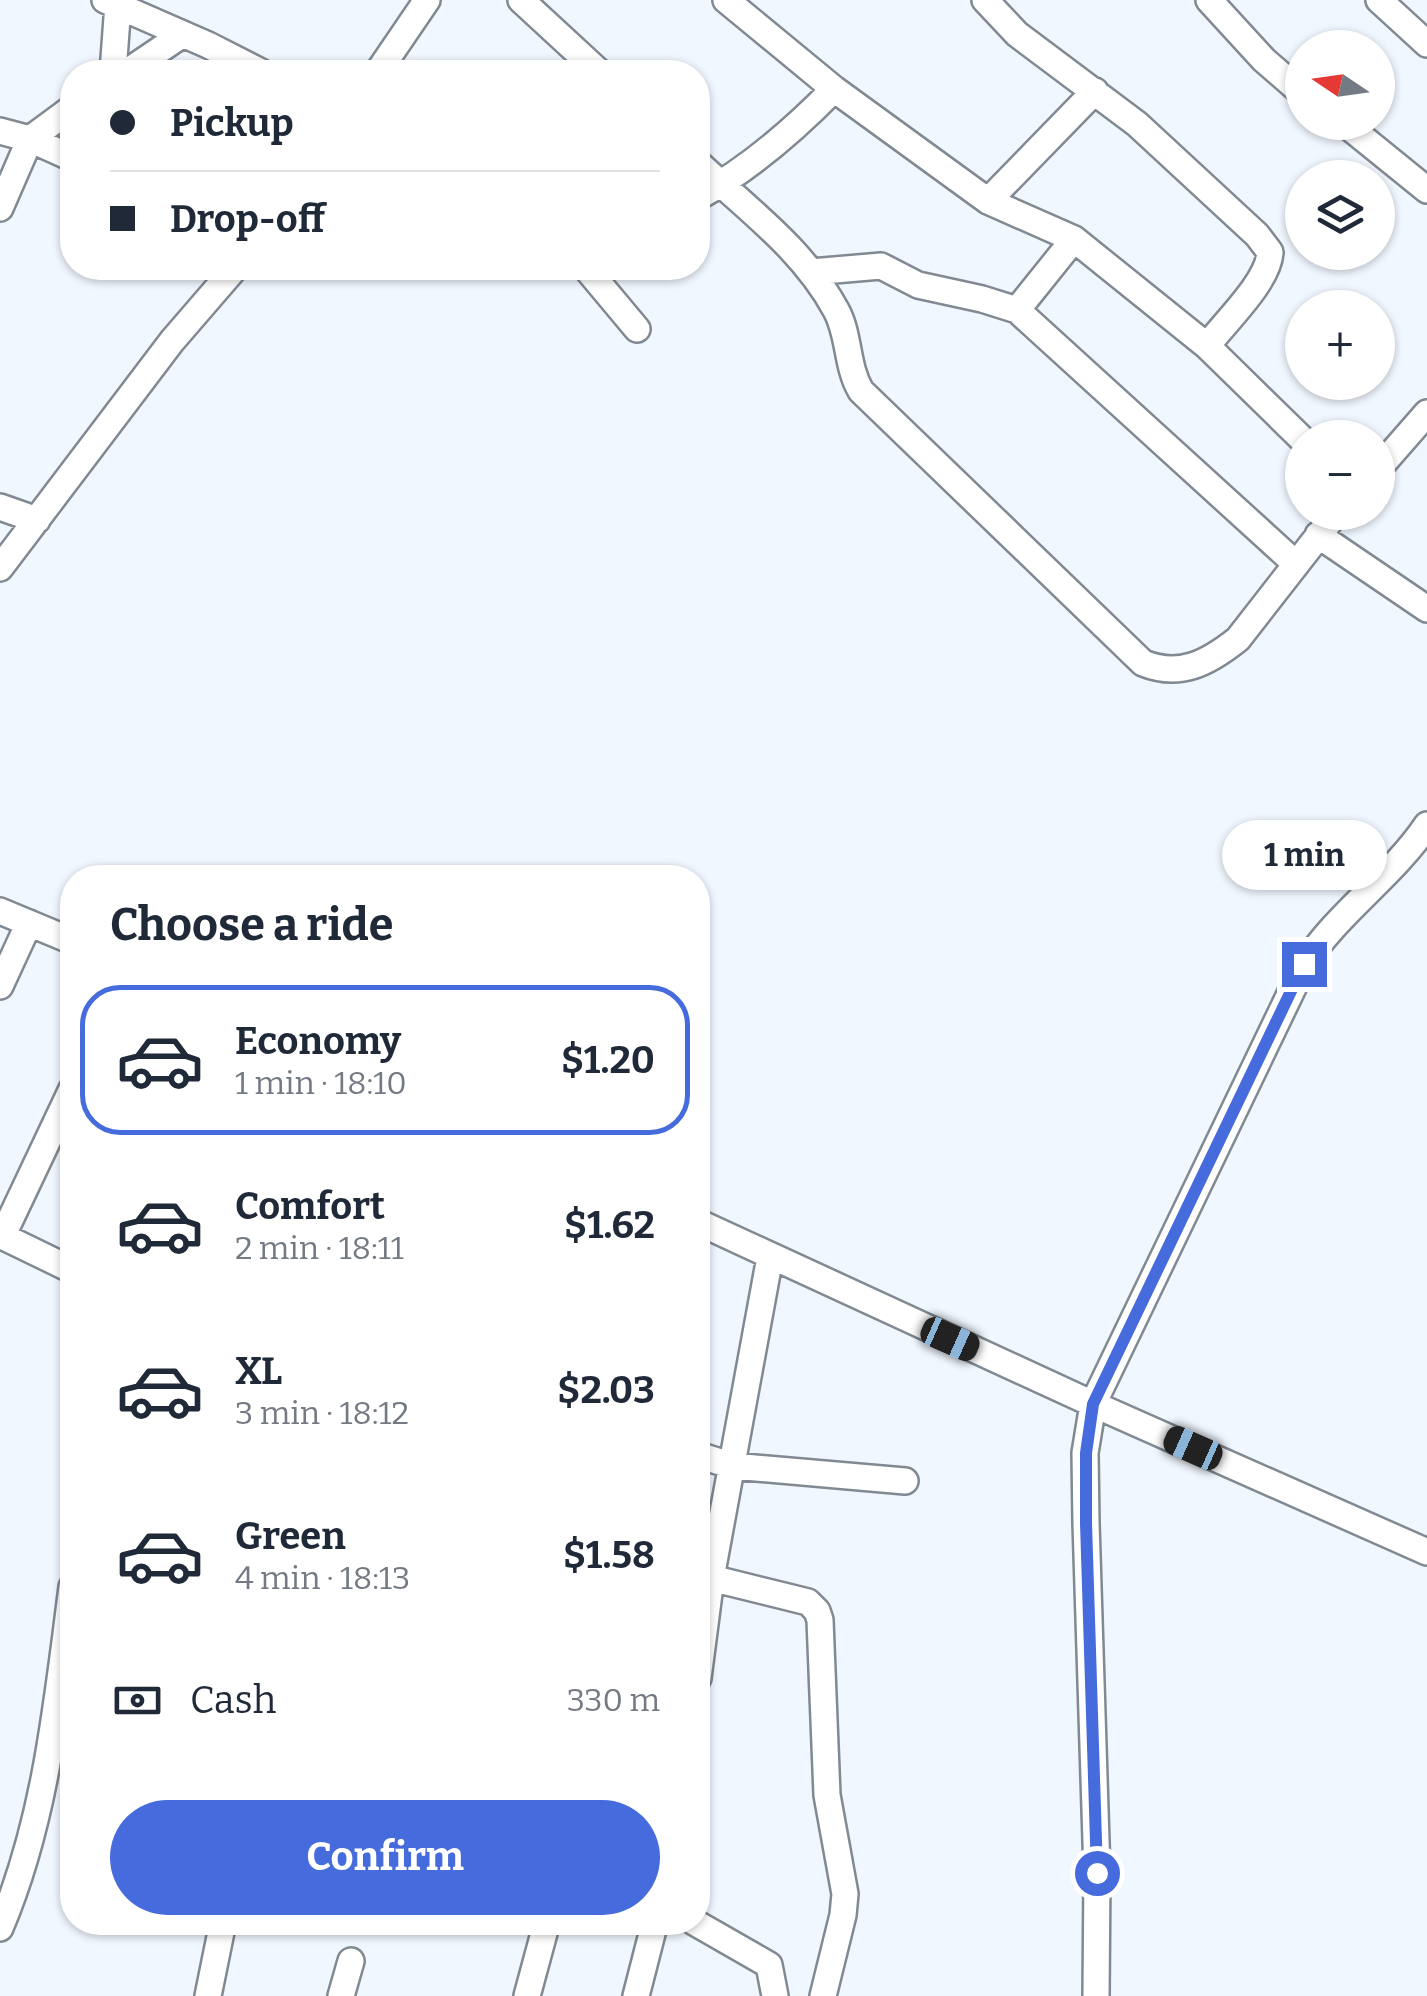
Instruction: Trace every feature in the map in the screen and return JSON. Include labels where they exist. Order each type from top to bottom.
[{"type":"street","points":[[389,60],[427,0]]},
{"type":"street","points":[[520,0],[587,60]]},
{"type":"street","points":[[726,0],[834,89],[988,201],[1055,228],[1074,240],[1207,346],[1285,422]]},
{"type":"street","points":[[1210,0],[1285,78]]},
{"type":"street","points":[[1379,0],[1427,44]]},
{"type":"street","points":[[112,60],[111,2],[236,60]]},
{"type":"street","points":[[995,4],[1016,34],[1137,124],[1257,235],[1270,252],[1270,264],[1207,346]]},
{"type":"street","points":[[145,60],[183,34]]},
{"type":"street","points":[[710,190],[782,139],[834,89]]},
{"type":"street","points":[[988,201],[1095,91]]},
{"type":"street","points":[[0,208],[30,139],[60,117]]},
{"type":"street","points":[[0,131],[60,153]]},
{"type":"street","points":[[1365,140],[1427,190]]},
{"type":"street","points":[[710,174],[752,209],[811,272],[839,315],[854,378],[861,391],[1142,663],[1172,671],[1201,664],[1220,653],[1238,639],[1322,530]]},
{"type":"street","points":[[1018,310],[1074,240]]},
{"type":"street","points":[[811,272],[881,266],[918,285],[1018,310],[1296,564]]},
{"type":"street","points":[[0,568],[172,341],[224,280]]},
{"type":"street","points":[[596,280],[637,329]]},
{"type":"street","points":[[1395,450],[1427,413]]},
{"type":"street","points":[[0,507],[37,520]]},
{"type":"street","points":[[1318,535],[1427,609]]},
{"type":"street","points":[[1096,1996],[1097,1873],[1086,1523],[1086,1453],[1093,1404],[1304,964],[1321,939],[1389,872],[1427,824]]},
{"type":"street","points":[[0,911],[60,937]]},
{"type":"street","points":[[0,986],[29,923]]},
{"type":"street","points":[[60,1113],[1,1236],[60,1264]]},
{"type":"street","points":[[710,1228],[1427,1552]]},
{"type":"street","points":[[710,1586],[770,1257]]},
{"type":"street","points":[[710,1459],[733,1466],[906,1481]]},
{"type":"street","points":[[711,1578],[808,1602],[820,1620],[827,1795],[844,1894],[843,1915],[823,1996]]},
{"type":"street","points":[[0,1928],[60,1759]]},
{"type":"street","points":[[710,1931],[768,1965],[778,1995]]},
{"type":"street","points":[[208,1996],[220,1935]]},
{"type":"street","points":[[527,1996],[543,1935]]},
{"type":"street","points":[[636,1996],[652,1935]]},
{"type":"street","points":[[341,1996],[351,1960]]},
{"type":"route","points":[[1097,1873],[1086,1523],[1088,1425],[1093,1404],[1304,964]]}]
